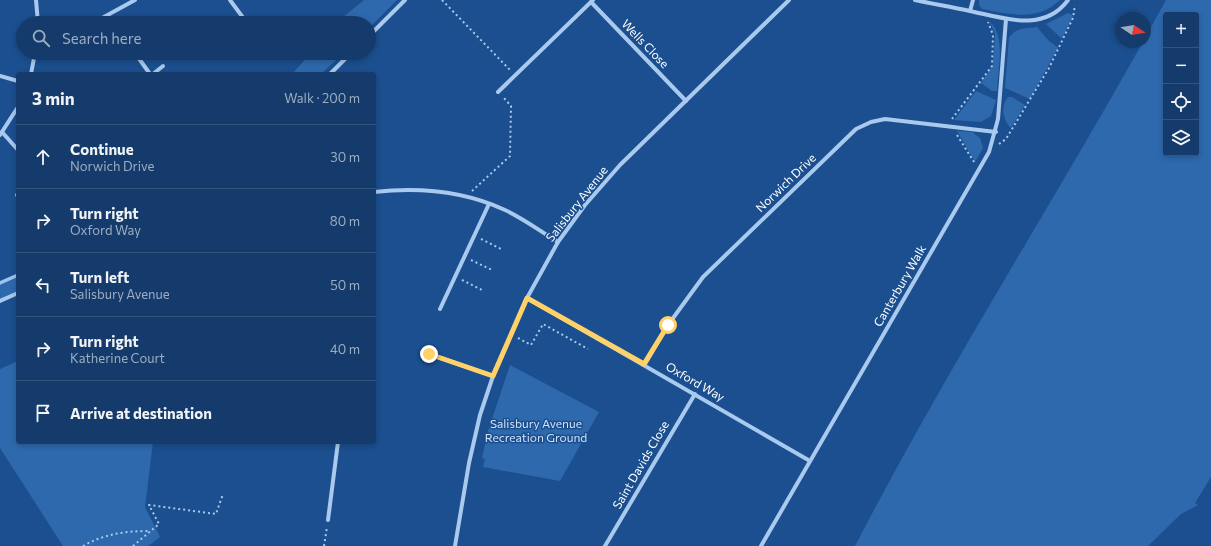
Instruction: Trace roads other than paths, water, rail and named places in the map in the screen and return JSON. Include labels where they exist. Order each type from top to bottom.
[{"type":"street","points":[[36,0],[37,16]]},
{"type":"street","points":[[108,16],[135,0]]},
{"type":"street","points":[[230,0],[242,16]]},
{"type":"street","points":[[376,29],[405,0]]},
{"type":"street","name":"Salisbury Avenue","points":[[455,546],[469,463],[480,415],[493,376],[527,298],[558,242],[585,205],[620,165],[789,0]]},
{"type":"street","points":[[915,0],[1006,19],[1024,21],[1039,19],[1054,13],[1068,0]]},
{"type":"street","points":[[970,11],[973,0]]},
{"type":"street","name":"Wells Close","points":[[498,92],[592,1],[686,100]]},
{"type":"street","name":"Canterbury Walk","points":[[761,546],[989,152],[996,132],[1006,19]]},
{"type":"street","points":[[31,72],[34,60]]},
{"type":"street","points":[[140,60],[149,72]]},
{"type":"street","points":[[332,72],[344,60]]},
{"type":"street","points":[[156,72],[163,66]]},
{"type":"street","points":[[0,76],[16,80]]},
{"type":"street","points":[[16,110],[1,134],[16,148]]},
{"type":"street","name":"Norwich Drive","points":[[644,364],[668,325],[703,277],[856,129],[871,122],[885,120],[996,132]]},
{"type":"street","points":[[376,192],[410,189],[465,196],[489,204],[523,220],[558,242]]},
{"type":"street","points":[[440,309],[489,204]]},
{"type":"street","points":[[0,301],[16,294]]},
{"type":"street","name":"Oxford Way","points":[[527,298],[644,364],[810,461]]},
{"type":"street","points":[[429,354],[493,376]]},
{"type":"street","name":"Saint Davids Close","points":[[605,546],[694,394]]},
{"type":"street","points":[[328,520],[338,444]]},
{"type":"waterway","points":[[0,283],[16,276]]},
{"type":"park label","name":"Salisbury Avenue Recreation Ground","points":[[536,431]]}]
